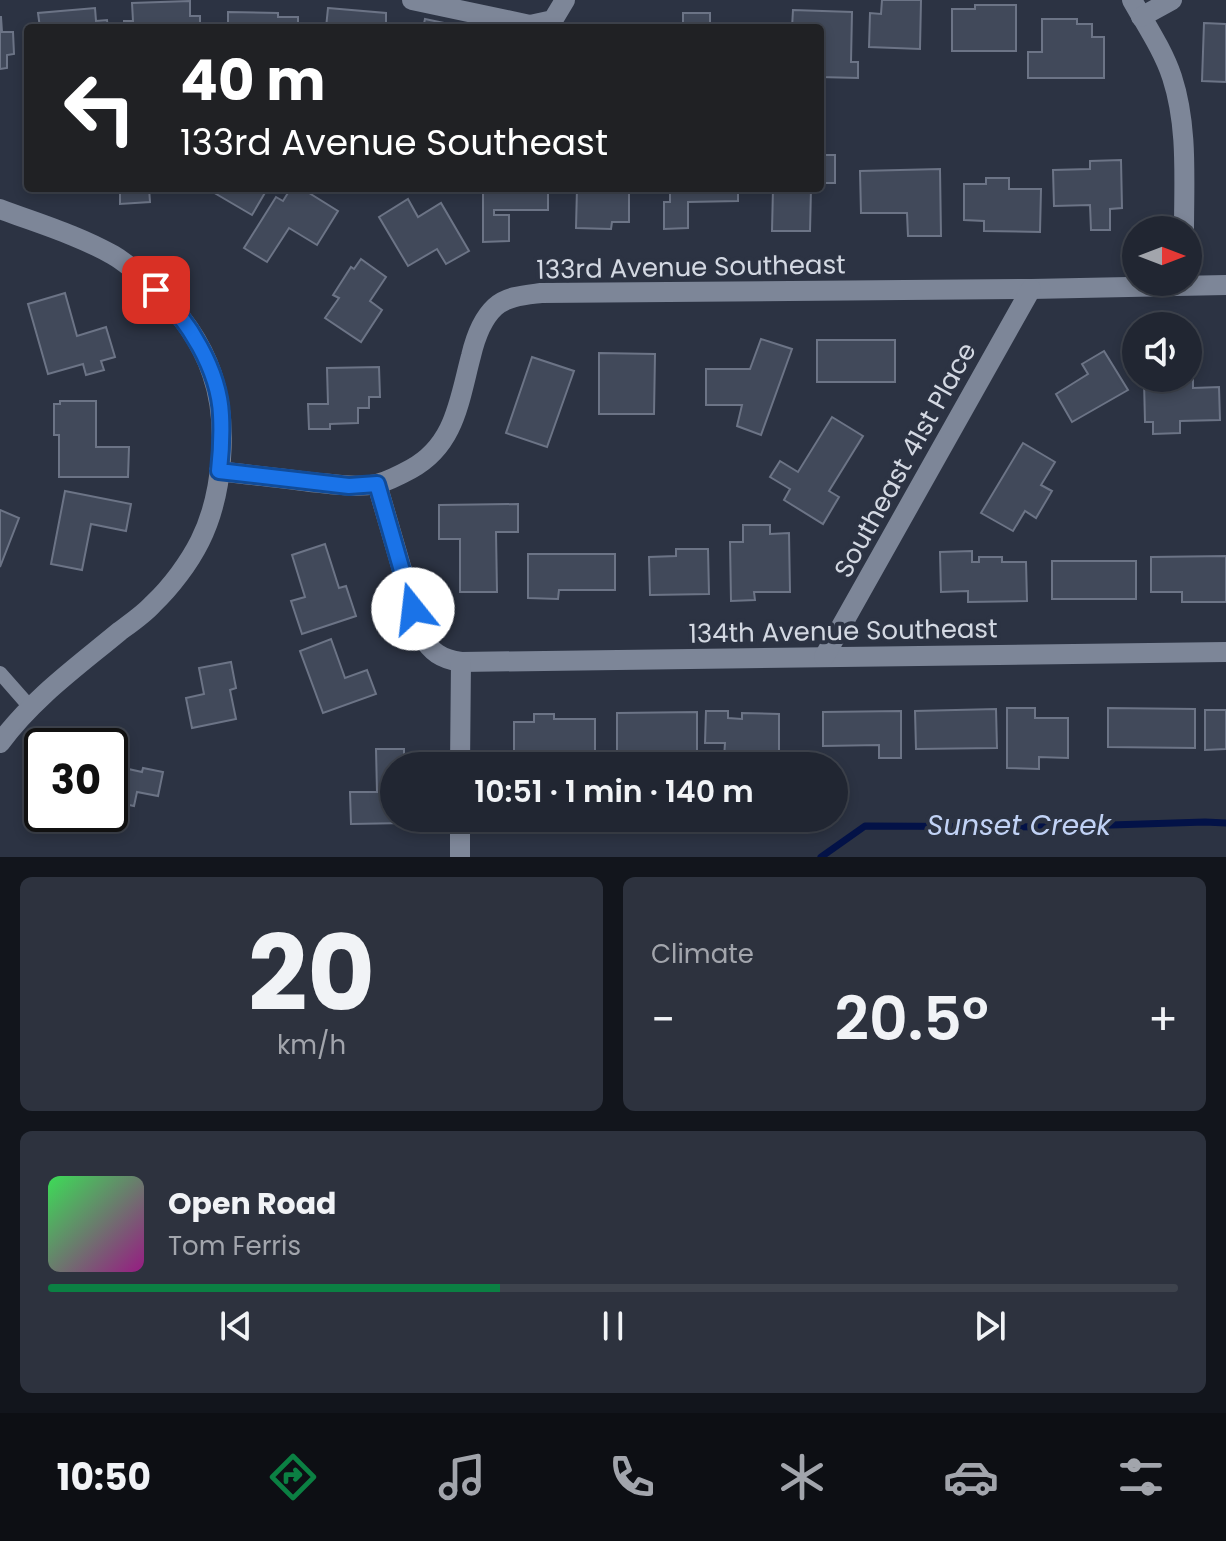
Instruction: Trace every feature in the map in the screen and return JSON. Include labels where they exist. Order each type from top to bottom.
[{"type":"street","points":[[412,0],[526,24]]},
{"type":"street","points":[[535,24],[553,20],[565,0]]},
{"type":"street","points":[[1172,0],[1137,8],[1171,76],[1178,104],[1183,137],[1184,216]]},
{"type":"street","points":[[0,209],[114,255],[173,305],[196,339],[212,374],[221,412],[219,471],[212,509],[200,541],[182,571],[153,605],[30,707],[0,743]]},
{"type":"street","name":"133rd Avenue Southeast","points":[[1202,284],[1226,285]]},
{"type":"street","name":"133rd Avenue Southeast","points":[[219,471],[349,486],[377,484],[424,462],[441,444],[454,421],[475,341],[486,319],[493,308],[518,296],[541,293],[1122,286]]},
{"type":"street","name":"Southeast 41st Place","points":[[824,657],[1031,289]]},
{"type":"street","points":[[377,484],[421,635],[445,659],[461,662],[460,752]]},
{"type":"street","name":"134th Avenue Southeast","points":[[461,662],[1226,652]]},
{"type":"street","points":[[460,832],[460,857]]},
{"type":"lane","points":[[0,673],[30,707]]},
{"type":"building","points":[[882,0],[921,0],[920,49],[869,47],[870,13],[881,14]]},
{"type":"building","points":[[190,1],[190,16],[200,16],[200,24],[124,24],[124,21],[133,21],[132,3]]},
{"type":"building","points":[[975,5],[1016,5],[1016,51],[952,51],[952,9],[975,9]]},
{"type":"building","points":[[95,8],[96,21],[107,20],[108,24],[39,24],[38,13]]},
{"type":"building","points":[[328,8],[386,13],[386,24],[326,24]]},
{"type":"building","points":[[793,10],[852,12],[851,62],[858,62],[858,78],[824,77],[824,24],[792,24]]},
{"type":"building","points":[[228,12],[278,13],[278,17],[298,17],[298,24],[228,24]]},
{"type":"building","points":[[683,13],[710,13],[710,24],[683,24]]},
{"type":"building","points":[[0,17],[2,32],[13,32],[14,54],[7,55],[7,68],[0,69]]},
{"type":"building","points":[[425,19],[449,24],[424,24]]},
{"type":"building","points":[[1042,19],[1077,19],[1077,24],[1092,24],[1092,37],[1104,37],[1104,78],[1028,78],[1028,52],[1042,52]]},
{"type":"building","points":[[1204,23],[1226,24],[1226,82],[1202,81]]},
{"type":"building","points":[[824,155],[835,155],[835,183],[824,183]]},
{"type":"building","points":[[1121,160],[1122,208],[1110,209],[1110,230],[1091,230],[1090,205],[1054,206],[1053,170],[1090,169],[1090,161]]},
{"type":"building","points":[[940,169],[941,236],[908,236],[907,213],[861,213],[860,171]]},
{"type":"building","points":[[986,178],[1009,178],[1009,189],[1041,189],[1040,232],[984,231],[984,221],[964,220],[964,184],[986,184]]},
{"type":"building","points":[[120,192],[149,192],[150,202],[120,204]]},
{"type":"building","points":[[213,192],[265,192],[252,215]]},
{"type":"building","points":[[289,192],[307,192],[338,211],[317,245],[289,228],[267,262],[244,248],[276,197],[283,201]]},
{"type":"building","points":[[483,192],[548,192],[548,210],[494,210],[494,215],[509,215],[509,241],[483,242]]},
{"type":"building","points":[[577,192],[629,192],[629,222],[612,222],[611,229],[576,228]]},
{"type":"building","points":[[670,192],[738,192],[738,201],[688,202],[688,228],[664,229],[664,202],[670,202]]},
{"type":"building","points":[[773,192],[811,192],[810,231],[772,231]]},
{"type":"building","points":[[408,199],[418,217],[441,203],[469,251],[446,264],[437,249],[408,266],[379,217]]},
{"type":"building","points":[[361,259],[386,277],[370,301],[382,310],[361,342],[325,318],[339,298],[333,295],[351,267],[354,269]]},
{"type":"building","points":[[65,293],[77,336],[106,327],[115,357],[101,361],[104,370],[86,375],[83,364],[48,374],[28,304]]},
{"type":"building","points":[[761,339],[792,349],[761,435],[737,426],[742,405],[706,405],[706,369],[750,369]]},
{"type":"building","points":[[817,340],[895,340],[895,382],[817,382]]},
{"type":"building","points":[[1104,351],[1122,380],[1122,392],[1124,392],[1072,422],[1056,394],[1088,374],[1082,364]]},
{"type":"building","points":[[599,353],[655,354],[654,414],[599,414]]},
{"type":"building","points":[[532,357],[574,371],[547,447],[506,433]]},
{"type":"building","points":[[379,367],[380,397],[369,397],[369,408],[358,408],[358,423],[330,424],[330,429],[309,429],[308,404],[328,404],[327,368]]},
{"type":"building","points":[[1219,387],[1220,420],[1180,421],[1180,433],[1153,434],[1153,422],[1145,422],[1144,392],[1202,392],[1202,388]]},
{"type":"building","points":[[60,401],[96,401],[96,447],[129,447],[128,477],[59,477],[59,435],[54,435],[54,404],[60,404]]},
{"type":"building","points":[[832,417],[863,436],[829,491],[839,497],[823,524],[784,500],[790,489],[770,477],[780,461],[798,472]]},
{"type":"building","points":[[1023,443],[1055,462],[1041,485],[1052,491],[1036,518],[1025,511],[1013,531],[981,513]]},
{"type":"building","points":[[65,491],[131,504],[126,531],[91,524],[82,570],[51,564]]},
{"type":"building","points":[[518,504],[518,532],[496,532],[497,592],[460,592],[460,539],[439,539],[439,505]]},
{"type":"building","points":[[0,510],[19,518],[0,567]]},
{"type":"building","points":[[743,525],[770,525],[770,534],[789,533],[790,592],[754,592],[755,600],[731,601],[730,542],[743,542]]},
{"type":"building","points":[[325,544],[339,588],[346,586],[356,616],[302,634],[291,601],[305,597],[292,555]]},
{"type":"building","points":[[676,549],[708,549],[709,594],[650,595],[649,557],[676,556]]},
{"type":"building","points":[[972,551],[972,562],[979,562],[979,557],[1002,557],[1002,562],[1026,562],[1027,601],[968,602],[968,591],[941,592],[940,552]]},
{"type":"building","points":[[528,554],[615,554],[615,590],[559,590],[558,599],[528,598]]},
{"type":"building","points":[[1226,556],[1226,602],[1182,602],[1182,592],[1151,592],[1151,557]]},
{"type":"building","points":[[1052,561],[1136,561],[1136,599],[1052,599]]},
{"type":"building","points":[[331,639],[345,678],[367,670],[376,694],[323,713],[300,651]]},
{"type":"building","points":[[231,662],[236,688],[230,690],[236,719],[192,728],[186,698],[204,694],[199,668]]},
{"type":"building","points":[[1007,708],[1035,708],[1035,718],[1068,718],[1068,758],[1039,757],[1039,769],[1007,768]]},
{"type":"building","points":[[1108,708],[1195,709],[1195,748],[1108,747]]},
{"type":"building","points":[[996,709],[997,748],[916,749],[915,711]]},
{"type":"building","points":[[1205,710],[1226,710],[1226,749],[1205,750]]},
{"type":"building","points":[[706,711],[728,711],[728,718],[742,719],[742,713],[779,714],[779,752],[724,752],[725,743],[705,743]]},
{"type":"building","points":[[901,711],[901,758],[879,758],[879,745],[823,746],[823,712]]},
{"type":"building","points":[[697,712],[697,752],[617,752],[617,713]]},
{"type":"building","points":[[534,714],[554,714],[554,719],[595,719],[595,752],[514,752],[514,722],[534,722]]},
{"type":"building","points":[[376,749],[404,749],[404,752],[380,752],[380,823],[351,824],[350,792],[377,792]]},
{"type":"building","points":[[128,769],[163,772],[158,796],[137,792],[134,806],[128,805]]},
{"type":"waterway","name":"Sunset Creek","points":[[821,857],[865,826],[1048,827],[1226,823]]},
{"type":"route","points":[[156,290],[173,305],[196,339],[212,374],[221,412],[219,471],[349,486],[377,484],[413,609]]}]
